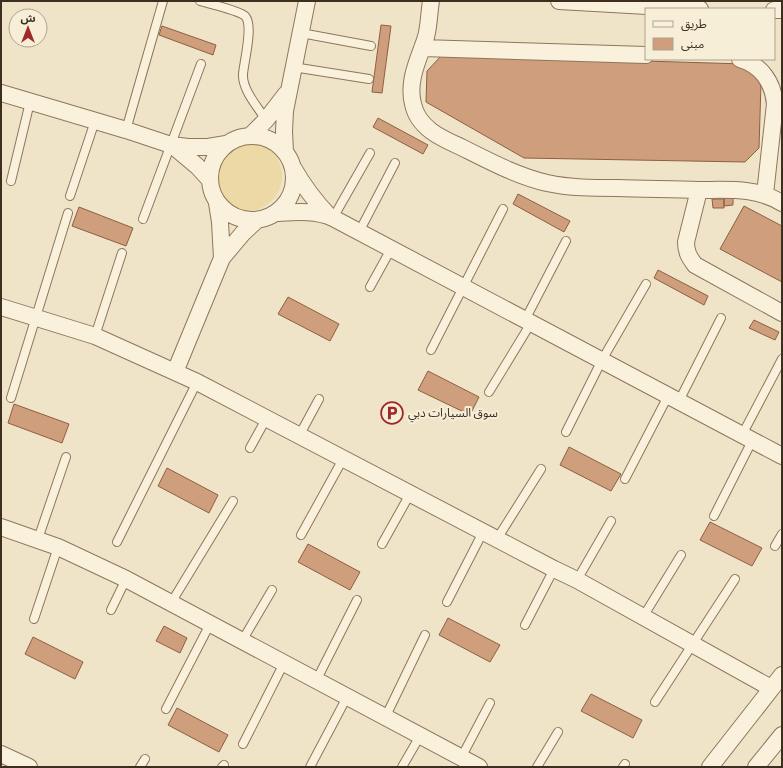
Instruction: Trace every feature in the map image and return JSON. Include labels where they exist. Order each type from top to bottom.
[{"type":"street","points":[[307,1],[285,111],[284,132],[286,152],[303,185],[315,201],[331,217],[782,456]]},
{"type":"street","points":[[431,1],[426,35],[412,78],[411,92],[413,106],[419,118],[428,129],[440,137],[509,171],[548,183],[588,188],[751,191],[765,194],[782,203]]},
{"type":"street","points":[[559,1],[682,8]]},
{"type":"street","points":[[422,48],[645,55]]},
{"type":"street","points":[[744,60],[757,67],[765,75],[779,104],[765,194]]},
{"type":"street","points":[[250,136],[266,120],[288,90]]},
{"type":"street","points":[[1,93],[171,144],[188,147],[226,144]]},
{"type":"street","points":[[286,152],[270,140],[260,137],[250,136],[237,138],[226,144],[217,154],[211,166],[209,179],[213,196],[217,203],[228,214],[241,220],[256,221],[267,218],[277,213],[286,204],[292,193],[294,181],[293,168]]},
{"type":"street","points":[[171,144],[197,166],[209,179]]},
{"type":"street","points":[[699,190],[686,242],[686,250],[690,259],[695,265],[703,270],[782,313]]},
{"type":"street","points":[[217,203],[220,222],[222,258]]},
{"type":"street","points":[[277,213],[300,212],[331,217]]},
{"type":"street","points":[[174,372],[222,258],[243,233],[256,221]]},
{"type":"street","points":[[1,307],[36,316],[95,336],[197,382],[342,459],[577,580],[771,688]]},
{"type":"street","points":[[1,527],[58,547],[126,579],[479,767]]},
{"type":"street","points":[[710,767],[782,675]]},
{"type":"street","points":[[756,767],[782,734]]},
{"type":"street","points":[[7,760],[29,767]]},
{"type":"lane","points":[[126,130],[163,1]]},
{"type":"lane","points":[[200,1],[245,16],[248,24],[248,33],[243,75],[244,83],[266,120]]},
{"type":"lane","points":[[300,33],[371,46]]},
{"type":"lane","points":[[143,218],[201,64]]},
{"type":"lane","points":[[293,67],[369,79]]},
{"type":"lane","points":[[10,181],[30,102]]},
{"type":"lane","points":[[70,196],[95,121]]},
{"type":"lane","points":[[331,217],[370,153]]},
{"type":"lane","points":[[359,232],[395,163]]},
{"type":"lane","points":[[431,350],[503,209]]},
{"type":"lane","points":[[11,398],[68,213]]},
{"type":"lane","points":[[489,392],[528,322],[566,242]]},
{"type":"lane","points":[[370,287],[391,249]]},
{"type":"lane","points":[[95,336],[122,253]]},
{"type":"lane","points":[[566,432],[602,360],[646,284]]},
{"type":"lane","points":[[625,480],[721,318]]},
{"type":"lane","points":[[714,516],[782,359]]},
{"type":"lane","points":[[118,542],[197,382]]},
{"type":"lane","points":[[299,436],[319,399]]},
{"type":"lane","points":[[250,448],[266,418]]},
{"type":"lane","points":[[38,539],[66,457]]},
{"type":"lane","points":[[301,535],[342,459]]},
{"type":"lane","points":[[447,602],[490,536],[541,469]]},
{"type":"lane","points":[[382,544],[410,494]]},
{"type":"lane","points":[[171,603],[233,501]]},
{"type":"lane","points":[[577,580],[611,521]]},
{"type":"lane","points":[[776,546],[782,534]]},
{"type":"lane","points":[[34,618],[58,547]]},
{"type":"lane","points":[[643,617],[681,555]]},
{"type":"lane","points":[[525,626],[554,569]]},
{"type":"lane","points":[[111,610],[126,579]]},
{"type":"lane","points":[[655,702],[735,579]]},
{"type":"lane","points":[[242,641],[272,590]]},
{"type":"lane","points":[[316,681],[357,600]]},
{"type":"lane","points":[[166,709],[210,624]]},
{"type":"lane","points":[[385,718],[426,635]]},
{"type":"lane","points":[[243,744],[284,663]]},
{"type":"lane","points":[[310,767],[347,697]]},
{"type":"lane","points":[[461,758],[490,703]]},
{"type":"lane","points":[[537,767],[558,732]]},
{"type":"lane","points":[[402,767],[420,736]]},
{"type":"lane","points":[[140,767],[145,759]]},
{"type":"sand","points":[[240,141],[254,141],[267,146],[277,156],[282,169],[282,183],[277,196],[267,206],[254,211],[240,211],[227,206],[217,196],[212,183],[212,169],[217,156],[227,146]]},
{"type":"building","points":[[381,25],[391,26],[382,93],[372,92]]},
{"type":"building","points":[[162,26],[216,45],[213,55],[159,35]]},
{"type":"building","points":[[442,55],[745,64],[761,83],[759,148],[745,162],[524,158],[426,102],[427,71]]},
{"type":"building","points":[[378,118],[428,145],[423,154],[373,127]]},
{"type":"building","points":[[518,194],[570,221],[564,232],[513,204]]},
{"type":"building","points":[[733,196],[733,205],[724,206],[724,197]]},
{"type":"building","points":[[712,199],[724,199],[724,208],[713,208]]},
{"type":"building","points":[[744,206],[782,226],[782,282],[720,249]]},
{"type":"building","points":[[79,207],[133,228],[126,246],[72,226]]},
{"type":"building","points":[[658,270],[708,296],[704,305],[654,278]]},
{"type":"building","points":[[288,297],[339,324],[330,341],[278,314]]},
{"type":"building","points":[[754,320],[779,332],[775,340],[749,328]]},
{"type":"building","points":[[428,371],[479,397],[470,415],[418,390]]},
{"type":"building","points":[[14,404],[69,424],[62,443],[8,423]]},
{"type":"building","points":[[569,447],[621,474],[611,491],[560,465]]},
{"type":"building","points":[[167,468],[218,495],[209,513],[158,486]]},
{"type":"building","points":[[710,522],[762,548],[752,566],[700,540]]},
{"type":"building","points":[[308,544],[360,572],[350,590],[298,562]]},
{"type":"building","points":[[448,618],[500,645],[490,662],[439,635]]},
{"type":"building","points":[[164,626],[187,638],[180,653],[156,641]]},
{"type":"building","points":[[33,637],[83,662],[75,679],[25,654]]},
{"type":"building","points":[[591,694],[642,720],[633,738],[581,711]]},
{"type":"building","points":[[177,708],[228,735],[219,752],[168,725]]},
{"type":"place","name":"سوق السيارات دبي","points":[[392,413]]}]
